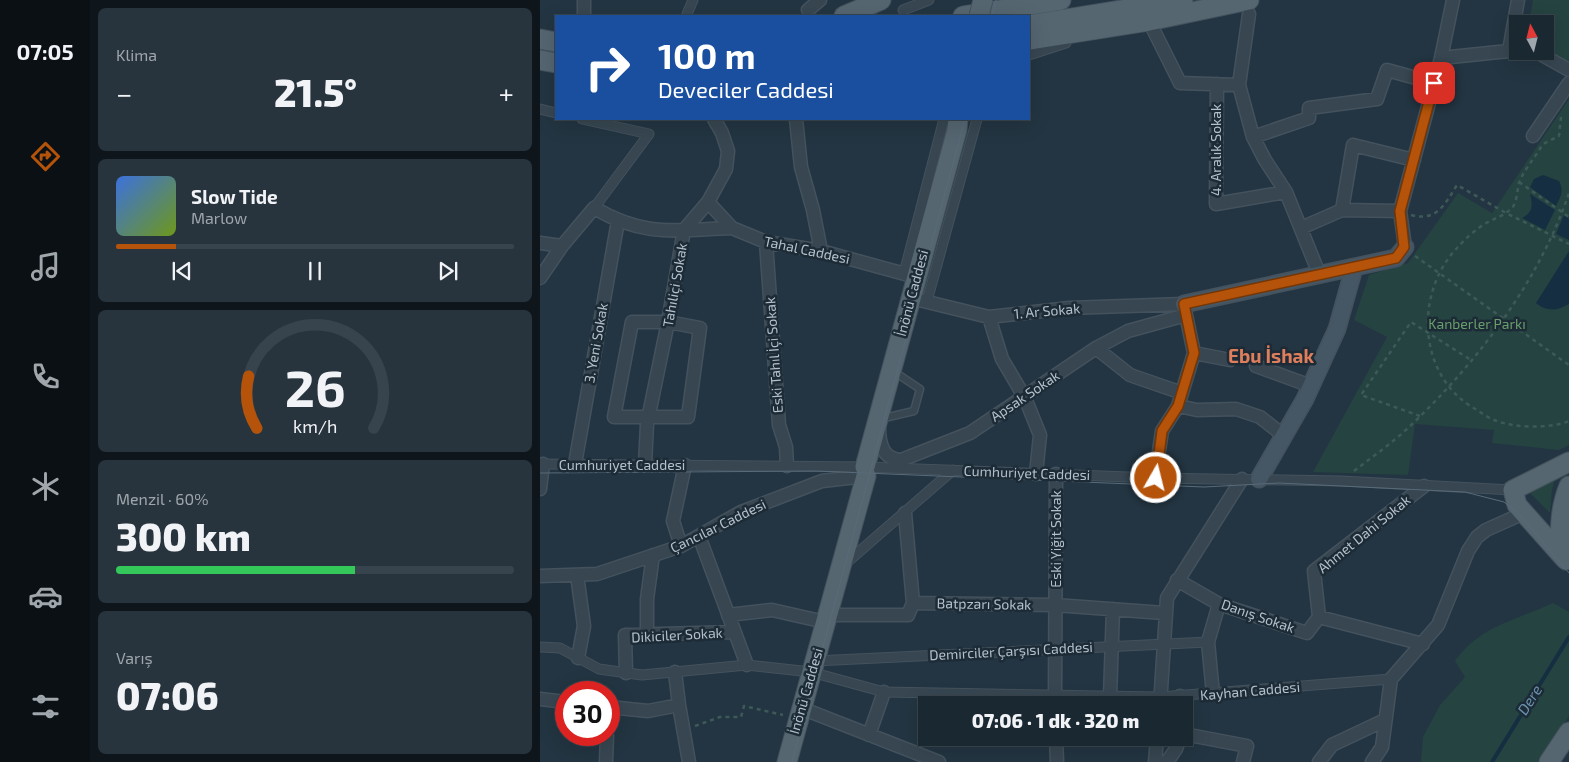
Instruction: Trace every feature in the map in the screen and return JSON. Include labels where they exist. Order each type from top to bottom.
[{"type":"main road","points":[[846,15],[881,0]]},
{"type":"main road","points":[[974,12],[1061,0]]},
{"type":"main road","points":[[1030,25],[1182,0]]},
{"type":"main road","points":[[1030,40],[1151,25],[1249,7]]},
{"type":"main road","points":[[540,39],[555,42]]},
{"type":"main road","points":[[540,60],[555,63]]},
{"type":"main road","name":"İnönü Caddesi","points":[[787,762],[892,370],[919,299],[910,275],[955,121]]},
{"type":"main road","points":[[1185,309],[1396,258],[1404,247]]},
{"type":"main road","points":[[1259,480],[1310,386],[1337,329],[1354,268]]},
{"type":"main road","points":[[1567,562],[1517,505],[1513,490],[1569,462]]},
{"type":"main road","points":[[1567,562],[1561,505],[1569,486]]},
{"type":"main road","points":[[1549,762],[1569,732]]},
{"type":"main road","points":[[1565,762],[1569,756]]},
{"type":"street","points":[[584,0],[584,15]]},
{"type":"street","points":[[687,14],[693,0]]},
{"type":"street","points":[[808,10],[818,0]]},
{"type":"street","points":[[903,10],[929,0]]},
{"type":"street","points":[[1404,247],[1400,211],[1441,58],[1453,0]]},
{"type":"street","points":[[1516,15],[1518,0]]},
{"type":"street","points":[[1249,7],[1239,85],[1253,137],[1265,160],[1286,192],[1320,276]]},
{"type":"street","points":[[1030,55],[1059,44],[1151,25],[1180,83],[1239,85]]},
{"type":"street","points":[[1441,58],[1509,50]]},
{"type":"street","points":[[1551,60],[1569,70]]},
{"type":"street","points":[[1253,137],[1309,118],[1309,108],[1377,99],[1387,70],[1434,83]]},
{"type":"street","points":[[1533,136],[1569,83]]},
{"type":"street","name":"4. Aralık Sokak","points":[[1217,84],[1216,204],[1286,192]]},
{"type":"street","points":[[540,109],[555,113]]},
{"type":"street","points":[[540,278],[562,246],[594,208],[650,134],[587,120]]},
{"type":"street","name":"Tahıliçi Sokak","points":[[645,465],[649,418],[684,230],[708,202],[726,169],[728,151],[722,133],[715,120]]},
{"type":"street","points":[[796,120],[800,167],[813,210],[821,251]]},
{"type":"street","points":[[919,299],[978,120]]},
{"type":"street","points":[[1342,210],[1353,146],[1414,160]]},
{"type":"street","name":"Tahal Caddesi","points":[[708,202],[732,228],[766,242],[821,251],[910,275]]},
{"type":"street","points":[[594,208],[618,221],[641,228],[665,231],[732,228]]},
{"type":"street","points":[[1301,228],[1342,210],[1400,211]]},
{"type":"street","name":"3. Yeni Sokak","points":[[575,464],[618,221]]},
{"type":"street","name":"Eski Tahıl İçi Sokak","points":[[766,242],[779,426],[786,446],[787,466]]},
{"type":"street","points":[[540,243],[562,246]]},
{"type":"street","name":"1. Ar Sokak","points":[[919,299],[989,316],[1069,308],[1185,309]]},
{"type":"street","points":[[1156,478],[1162,431],[1178,406],[1194,353],[1185,309]]},
{"type":"street","name":"Apsak Sokak","points":[[879,420],[879,439],[884,452],[892,459],[901,460],[970,433],[1025,398],[1096,348],[1128,331],[1185,309]]},
{"type":"street","points":[[989,316],[1002,359],[1025,398],[1040,435],[1036,474]]},
{"type":"street","points":[[632,322],[668,322],[700,328],[688,416],[649,418],[614,417],[632,322]]},
{"type":"street","points":[[1096,348],[1130,375],[1182,393]]},
{"type":"street","points":[[1194,353],[1230,360]]},
{"type":"street","points":[[1256,366],[1310,386]]},
{"type":"street","points":[[1178,406],[1198,410],[1236,409],[1260,417],[1284,436]]},
{"type":"street","points":[[540,488],[542,464]]},
{"type":"street","name":"Cumhuriyet Caddesi","points":[[542,464],[787,466],[866,472],[953,470],[1156,478],[1341,481],[1513,490]]},
{"type":"street","points":[[681,546],[673,521],[685,466]]},
{"type":"street","points":[[840,568],[953,470]]},
{"type":"street","name":"Çancılar Caddesi","points":[[540,576],[597,574],[681,546],[741,512],[822,480],[866,472]]},
{"type":"street","name":"Eski Yiğit Sokak","points":[[1055,696],[1056,474]]},
{"type":"street","points":[[1160,696],[1166,598],[1242,480]]},
{"type":"street","name":"Ahmet Dahi Sokak","points":[[1319,617],[1314,572],[1424,486]]},
{"type":"street","points":[[728,615],[772,610],[826,618],[908,615],[913,603],[905,513]]},
{"type":"street","points":[[1372,762],[1382,747],[1391,679],[1438,625],[1468,551],[1477,537],[1496,524],[1524,513]]},
{"type":"street","points":[[699,536],[747,665]]},
{"type":"street","points":[[647,634],[647,599],[653,555]]},
{"type":"street","points":[[577,574],[584,626],[578,658]]},
{"type":"street","name":"Danış Sokak","points":[[1177,580],[1219,604],[1307,633],[1319,617]]},
{"type":"street","name":"Batpzarı Sokak","points":[[913,603],[1055,605],[1164,613]]},
{"type":"street","points":[[1213,694],[1208,642],[1219,604]]},
{"type":"street","points":[[1110,696],[1113,609]]},
{"type":"street","points":[[1319,617],[1423,644]]},
{"type":"street","name":"Dikiciler Sokak","points":[[626,673],[625,635],[734,632]]},
{"type":"street","name":"Demirciler Çarşısı Caddesi","points":[[813,666],[1208,642]]},
{"type":"street","points":[[540,647],[560,648],[599,669],[642,675],[747,665],[813,666]]},
{"type":"street","name":"Kayhan Caddesi","points":[[813,666],[884,692],[970,696]]},
{"type":"street","points":[[675,672],[689,762]]},
{"type":"street","name":"Kayhan Caddesi","points":[[1193,698],[1213,694],[1391,679]]},
{"type":"street","points":[[869,735],[884,692]]},
{"type":"street","points":[[540,699],[555,701]]},
{"type":"street","points":[[620,708],[648,711],[679,705]]},
{"type":"street","points":[[801,708],[936,762]]},
{"type":"street","points":[[1319,762],[1332,745],[1385,720]]},
{"type":"street","points":[[1193,736],[1247,746],[1245,761]]},
{"type":"street","points":[[606,746],[606,762]]},
{"type":"street","points":[[1056,746],[1057,762]]},
{"type":"street","points":[[1155,762],[1156,746]]},
{"type":"street","points":[[1164,762],[1167,762],[1177,746]]},
{"type":"lane","points":[[879,420],[914,411],[918,397],[920,389],[892,370]]},
{"type":"path","points":[[1561,114],[1559,136],[1545,142],[1519,182],[1514,207],[1483,225],[1456,248],[1438,273],[1431,290],[1428,331],[1432,355],[1449,388],[1467,404],[1495,420],[1525,427],[1569,422]]},
{"type":"path","points":[[1519,182],[1569,217]]},
{"type":"path","points":[[1400,211],[1415,216],[1432,216],[1441,210],[1457,185],[1506,213],[1569,244]]},
{"type":"path","points":[[1341,481],[1420,416],[1449,388],[1503,318],[1538,262],[1569,192]]},
{"type":"path","points":[[1404,247],[1438,273],[1569,364]]},
{"type":"path","points":[[1420,416],[1361,395],[1411,322],[1471,360]]},
{"type":"path","points":[[684,730],[720,717],[741,717],[744,706],[783,715]]},
{"type":"green space","points":[[1533,0],[1569,0],[1569,64],[1554,55],[1554,15],[1530,15]]},
{"type":"green space","name":"Kanberler Parkı","points":[[1569,99],[1569,445],[1559,450],[1492,443],[1494,430],[1415,424],[1408,475],[1313,472],[1387,337],[1354,320],[1369,275],[1408,263],[1458,193],[1492,213]]},
{"type":"green space","points":[[1555,478],[1552,490],[1550,513],[1528,491]]},
{"type":"green space","points":[[1553,603],[1569,612],[1569,716],[1542,762],[1421,762],[1423,737],[1440,705],[1465,677],[1455,661],[1476,639],[1487,632],[1499,625]]},
{"type":"water","points":[[1543,175],[1559,181],[1561,185],[1561,194],[1556,206],[1530,187],[1534,179]]},
{"type":"water","points":[[1530,194],[1555,210],[1545,230],[1522,218],[1531,208]]},
{"type":"water","points":[[1564,215],[1569,219],[1569,240],[1556,234]]},
{"type":"water","points":[[1569,251],[1569,304],[1552,310],[1544,308],[1536,303]]},
{"type":"waterway","name":"Dere","points":[[1492,762],[1569,637]]},
{"type":"tram line","points":[[992,15],[996,0]]},
{"type":"tram line","points":[[792,762],[965,120]]},
{"type":"tram line","points":[[540,473],[816,471],[1204,487],[1279,483],[1465,492],[1504,502],[1519,514],[1569,573]]},
{"type":"district","name":"Ebu İshak","points":[[1271,356]]},
{"type":"route","points":[[1156,478],[1162,431],[1178,406],[1194,353],[1184,304],[1396,258],[1404,247],[1400,211],[1434,83]]}]
